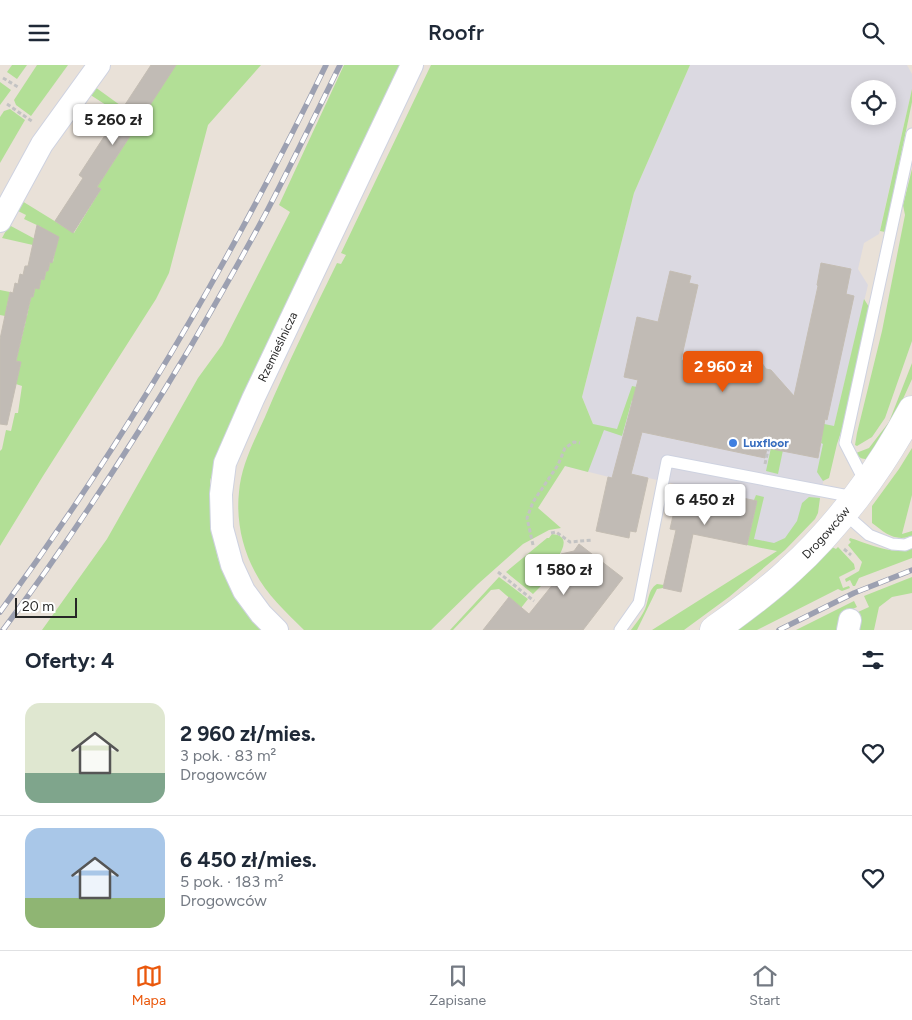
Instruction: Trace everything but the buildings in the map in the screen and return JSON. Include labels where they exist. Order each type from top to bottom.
[{"type":"street","points":[[0,221],[42,144],[99,65]]},
{"type":"street","name":"Rzemieślnicza","points":[[278,630],[261,614],[244,591],[232,565],[222,528],[221,494],[225,463],[253,399],[412,65]]},
{"type":"street","name":"Drogowców","points":[[714,630],[790,571],[827,533],[855,498],[898,437],[912,410]]},
{"type":"lane","points":[[912,134],[845,443],[855,498],[869,535],[892,544],[905,545],[912,542]]},
{"type":"lane","points":[[620,630],[640,603],[667,461],[855,498]]},
{"type":"path","points":[[3,78],[18,87]]},
{"type":"path","points":[[7,104],[26,117]]},
{"type":"path","points":[[762,479],[770,441]]},
{"type":"path","points":[[533,545],[527,518],[533,502],[558,465],[565,448],[574,442],[580,443]]},
{"type":"path","points":[[551,533],[556,532],[570,542],[593,540]]},
{"type":"path","points":[[844,548],[851,555]]},
{"type":"path","points":[[498,572],[534,601]]},
{"type":"shaded area","points":[[690,65],[907,65],[912,74],[912,89],[879,234],[864,243],[858,269],[868,285],[834,426],[819,503],[778,551],[747,545],[752,523],[675,507],[679,485],[631,474],[629,482],[565,466],[593,424],[582,397],[634,193]]},
{"type":"green space","points":[[12,65],[27,65],[17,79],[7,72]]},
{"type":"green space","points":[[37,65],[68,65],[31,116],[16,105],[14,100]]},
{"type":"green space","points":[[176,65],[261,65],[208,125],[169,273],[156,299],[0,546],[0,451],[6,430],[11,431],[15,413],[18,413],[22,386],[16,384],[21,362],[16,361],[26,320],[0,315],[0,290],[10,292],[6,312],[27,316],[31,297],[33,297],[35,288],[41,279],[44,280],[50,262],[53,262],[55,250],[2,238],[9,225],[35,239],[41,227],[24,219],[26,215],[16,210],[22,201],[74,233],[101,189],[97,187],[137,125],[89,94],[95,87],[124,108]]},
{"type":"green space","points":[[344,65],[403,65],[219,450],[210,481],[211,525],[218,559],[231,590],[252,619],[264,630],[42,630],[107,539],[198,378],[222,345],[290,212],[279,205]]},
{"type":"green space","points":[[431,65],[690,65],[634,193],[582,397],[593,424],[617,429],[632,386],[754,412],[786,416],[834,426],[864,299],[869,307],[842,429],[829,478],[823,481],[817,472],[823,444],[821,443],[822,437],[787,431],[778,474],[766,471],[775,429],[632,400],[622,436],[604,430],[588,472],[565,466],[538,508],[561,528],[549,530],[523,544],[478,584],[431,630],[304,630],[277,603],[265,588],[250,563],[243,543],[238,513],[242,473],[252,444],[291,359],[337,263],[341,264],[346,255],[341,253]]},
{"type":"green space","points":[[0,82],[11,90],[0,105]]},
{"type":"green space","points":[[912,89],[912,102],[885,232],[880,231]]},
{"type":"green space","points":[[10,109],[25,120],[0,163],[0,117],[4,111]]},
{"type":"green space","points":[[912,169],[912,341],[885,418],[872,437],[857,446],[855,445],[857,433],[882,331],[905,215],[903,205]]},
{"type":"green space","points":[[912,363],[912,379],[898,410],[867,459],[861,458],[856,453],[869,448],[889,422]]},
{"type":"green space","points":[[912,448],[912,495],[902,534],[912,531],[912,536],[900,538],[891,536],[872,523],[872,506]]},
{"type":"green space","points":[[756,495],[764,497],[754,539],[774,543],[785,538],[797,521],[802,503],[809,497],[820,498],[818,513],[815,519],[785,550],[729,597],[684,630],[652,630],[777,551],[747,545],[757,501],[754,500]]},
{"type":"green space","points":[[552,534],[563,539],[564,544],[549,570],[551,576],[533,594],[506,572]]},
{"type":"green space","points":[[850,538],[889,550],[897,551],[912,548],[912,558],[859,578],[855,586],[853,586],[850,580],[846,582],[845,579],[859,571],[862,562],[848,545],[851,542]]},
{"type":"green space","points":[[832,547],[836,549],[838,547],[854,564],[855,569],[839,577],[843,588],[849,586],[850,588],[842,591],[838,589],[757,630],[737,630]]},
{"type":"green space","points":[[499,577],[528,599],[521,608],[499,589],[491,590],[453,630],[450,630]]},
{"type":"green space","points":[[912,577],[912,593],[892,597],[879,607],[874,630],[857,630],[858,612],[869,607],[864,596]]},
{"type":"green space","points":[[657,584],[664,585],[663,588],[657,589],[637,630],[631,630],[645,609],[651,590]]},
{"type":"green space","points":[[854,601],[857,607],[844,613],[841,630],[796,630]]},
{"type":"railway","points":[[0,612],[91,481],[175,346],[254,207],[326,65]]},
{"type":"railway","points":[[3,630],[101,490],[191,346],[267,211],[340,65]]},
{"type":"railway","points":[[779,630],[854,593],[912,570]]},
{"type":"place","name":"Luxfloor","points":[[733,443]]}]
